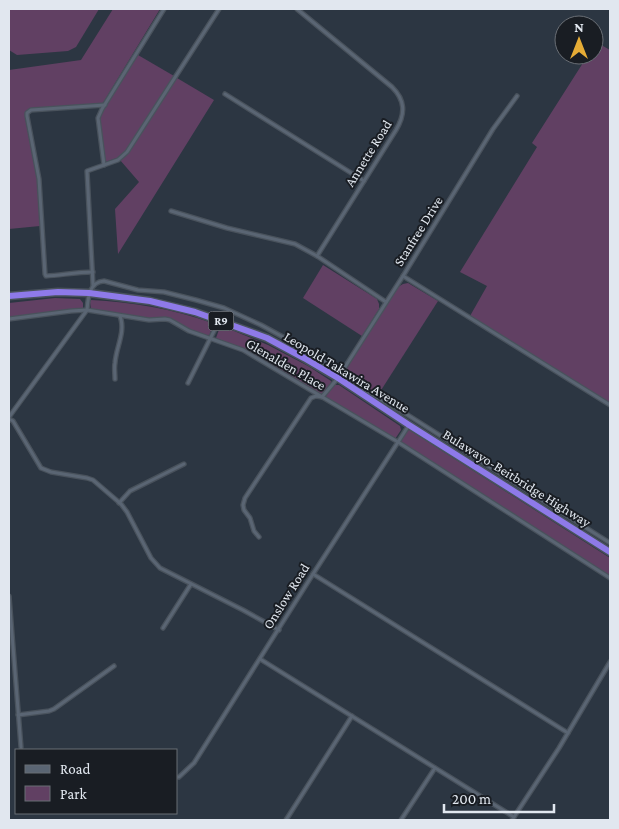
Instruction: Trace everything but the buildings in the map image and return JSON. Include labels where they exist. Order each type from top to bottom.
[{"type":"highway","name":"Leopold Takawira Avenue","points":[[9,296],[58,292],[89,294],[150,301],[195,312],[267,338],[340,375],[401,415],[409,425]]},
{"type":"highway","name":"Bulawayo-Beitbridge Highway","points":[[409,425],[610,552]]},
{"type":"street","points":[[104,165],[98,118],[164,9]]},
{"type":"street","points":[[94,286],[86,171],[118,160],[127,152],[219,9]]},
{"type":"street","name":"Annette Road","points":[[297,9],[392,86],[401,99],[402,115],[400,123],[317,256]]},
{"type":"street","points":[[225,94],[364,181]]},
{"type":"street","name":"Stanfree Drive","points":[[259,536],[254,531],[250,518],[244,510],[245,498],[310,398],[322,397],[340,375],[516,96]]},
{"type":"street","points":[[93,272],[74,272],[67,275],[46,276],[44,274],[39,179],[27,113],[30,110],[105,105]]},
{"type":"street","points":[[171,211],[252,234],[289,242],[317,256],[386,302]]},
{"type":"street","points":[[403,276],[610,405]]},
{"type":"street","points":[[279,630],[160,568],[155,563],[127,512],[119,503],[93,480],[51,472],[41,468],[13,421],[9,418],[87,310],[89,294],[99,282],[107,282],[138,290],[164,292],[224,308],[303,348],[340,375]]},
{"type":"street","name":"Glenalden Place","points":[[9,319],[87,310],[149,320],[170,320],[189,331],[243,350],[398,442],[610,578]]},
{"type":"street","points":[[115,379],[118,344],[123,330],[120,315]]},
{"type":"street","points":[[188,383],[219,321]]},
{"type":"street","points":[[401,415],[470,455],[610,543]]},
{"type":"street","name":"Onslow Road","points":[[179,777],[194,763],[409,425]]},
{"type":"street","points":[[461,458],[470,455]]},
{"type":"street","points":[[119,503],[130,491],[184,464]]},
{"type":"street","points":[[314,574],[568,733]]},
{"type":"street","points":[[163,628],[191,584]]},
{"type":"street","points":[[9,596],[21,747]]},
{"type":"street","points":[[260,659],[513,819],[568,733],[610,662]]},
{"type":"street","points":[[18,715],[54,709],[114,666]]},
{"type":"street","points":[[286,820],[352,716]]},
{"type":"street","points":[[401,820],[435,768]]},
{"type":"green space","points":[[9,9],[99,9],[76,47],[68,51],[17,55],[9,50]]},
{"type":"green space","points":[[113,9],[160,9],[103,103],[30,109],[26,112],[25,117],[37,179],[40,226],[9,229],[9,70],[81,60]]},
{"type":"green space","points":[[604,47],[610,50],[610,403],[470,316],[487,286],[460,272],[537,147],[532,143],[582,65],[604,65]]},
{"type":"green space","points":[[138,55],[174,76],[126,151],[117,158],[105,162],[100,118]]},
{"type":"green space","points":[[177,78],[214,100],[118,254],[115,209],[139,182],[120,160]]},
{"type":"green space","points":[[323,265],[377,299],[379,309],[362,336],[303,298]]},
{"type":"green space","points":[[408,283],[438,301],[378,395],[347,373],[346,369],[398,287]]},
{"type":"green space","points":[[55,298],[80,299],[83,303],[83,308],[9,318],[9,303]]},
{"type":"green space","points":[[91,300],[122,302],[167,310],[197,318],[213,325],[209,336],[189,330],[171,319],[149,319],[91,309]]},
{"type":"green space","points":[[222,326],[268,345],[308,366],[331,381],[329,388],[320,395],[244,349],[216,338]]},
{"type":"green space","points":[[335,385],[339,385],[400,426],[401,430],[395,439],[325,397]]},
{"type":"green space","points":[[408,429],[610,558],[610,577],[399,442]]}]
